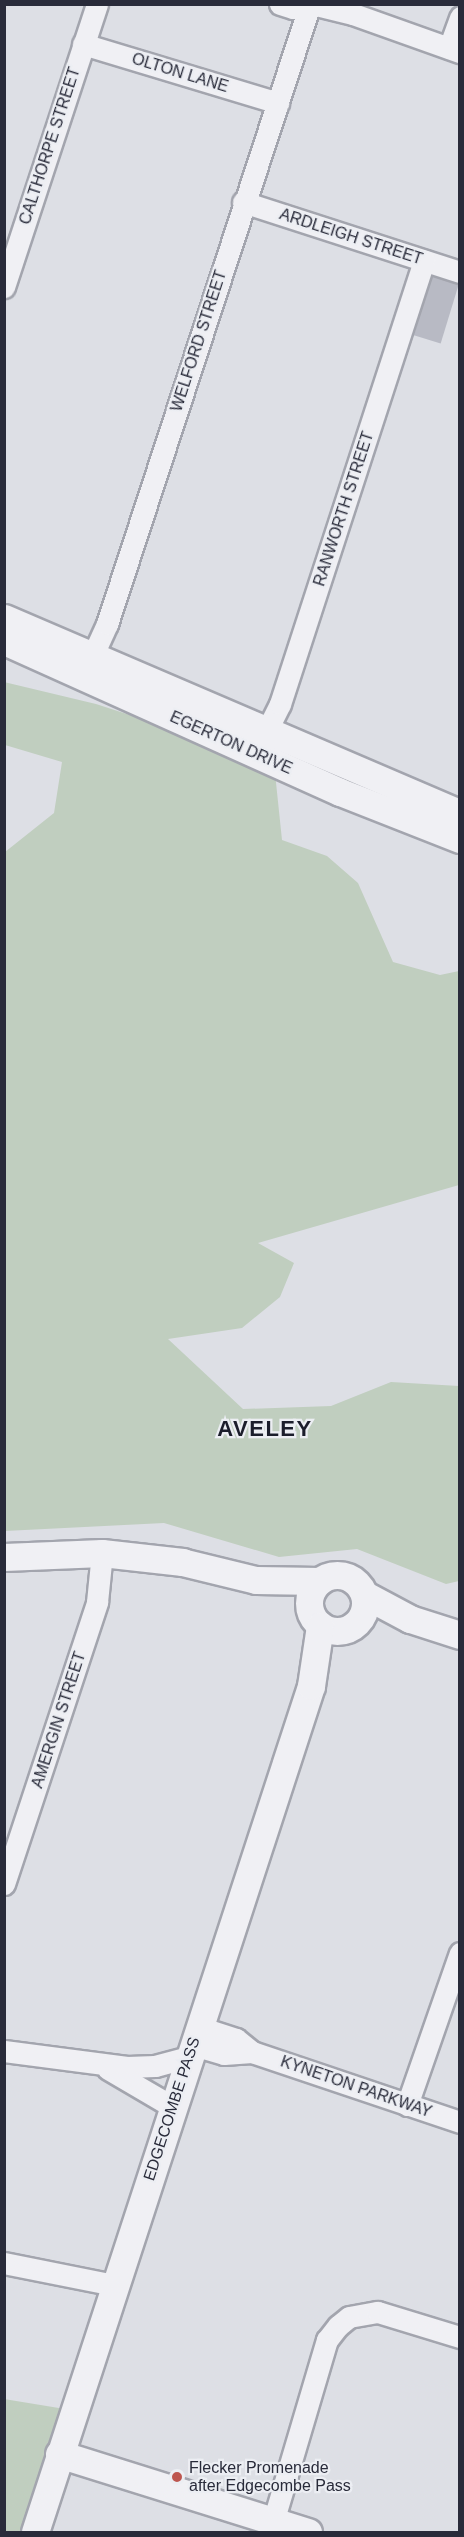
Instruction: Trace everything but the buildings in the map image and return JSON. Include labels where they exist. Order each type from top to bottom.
[{"type":"street","name":"CALTHORPE STREET","points":[[4,287],[97,4]]},
{"type":"street","points":[[280,4],[293,8],[298,4]]},
{"type":"street","points":[[311,4],[355,9],[454,50],[459,16]]},
{"type":"street","name":"WELFORD STREET","points":[[89,666],[311,4]]},
{"type":"street","name":"OLTON LANE","points":[[83,44],[278,103]]},
{"type":"street","name":"ARDLEIGH STREET","points":[[243,202],[459,272]]},
{"type":"street","name":"RANWORTH STREET","points":[[261,742],[280,704],[424,261]]},
{"type":"street","name":"EGERTON DRIVE","points":[[4,618],[89,666],[458,826]]},
{"type":"street","name":"EGERTON DRIVE","points":[[4,641],[89,666]]},
{"type":"street","points":[[4,1557],[102,1553],[182,1562],[256,1580],[339,1616],[410,1619],[459,1635]]},
{"type":"street","name":"AMERGIN STREET","points":[[4,1884],[97,1602],[102,1553]]},
{"type":"street","points":[[256,1580],[320,1581],[337,1574],[346,1576],[355,1580],[339,1616]]},
{"type":"street","name":"EDGECOMBE PASS","points":[[35,2532],[311,1686],[339,1616],[311,1593],[320,1581]]},
{"type":"street","points":[[407,2105],[459,1953]]},
{"type":"street","name":"KYNETON PARKWAY","points":[[194,2043],[236,2039],[252,2052],[459,2122]]},
{"type":"street","points":[[4,2051],[97,2063],[155,2066],[194,2043]]},
{"type":"street","points":[[97,2063],[138,2084],[173,2107]]},
{"type":"street","points":[[4,2263],[114,2285]]},
{"type":"street","points":[[273,2522],[327,2340],[338,2326],[350,2317],[378,2312],[459,2337]]},
{"type":"street","points":[[59,2454],[308,2532]]},
{"type":"green space","points":[[4,682],[96,704],[219,744],[275,773],[282,840],[327,856],[358,883],[393,962],[440,975],[459,971],[459,1185],[258,1243],[294,1263],[280,1297],[242,1328],[168,1339],[243,1409],[331,1406],[391,1382],[459,1386],[459,1581],[446,1584],[357,1549],[279,1557],[164,1523],[5,1531],[5,852],[54,813],[62,762],[5,745]]},
{"type":"green space","points":[[4,2399],[71,2410],[31,2532],[5,2532]]},
{"type":"place","name":"Flecker Promenade after Edgecombe Pass","points":[[177,2477]]},
{"type":"district","name":"AVELEY","points":[[265,1429]]}]
